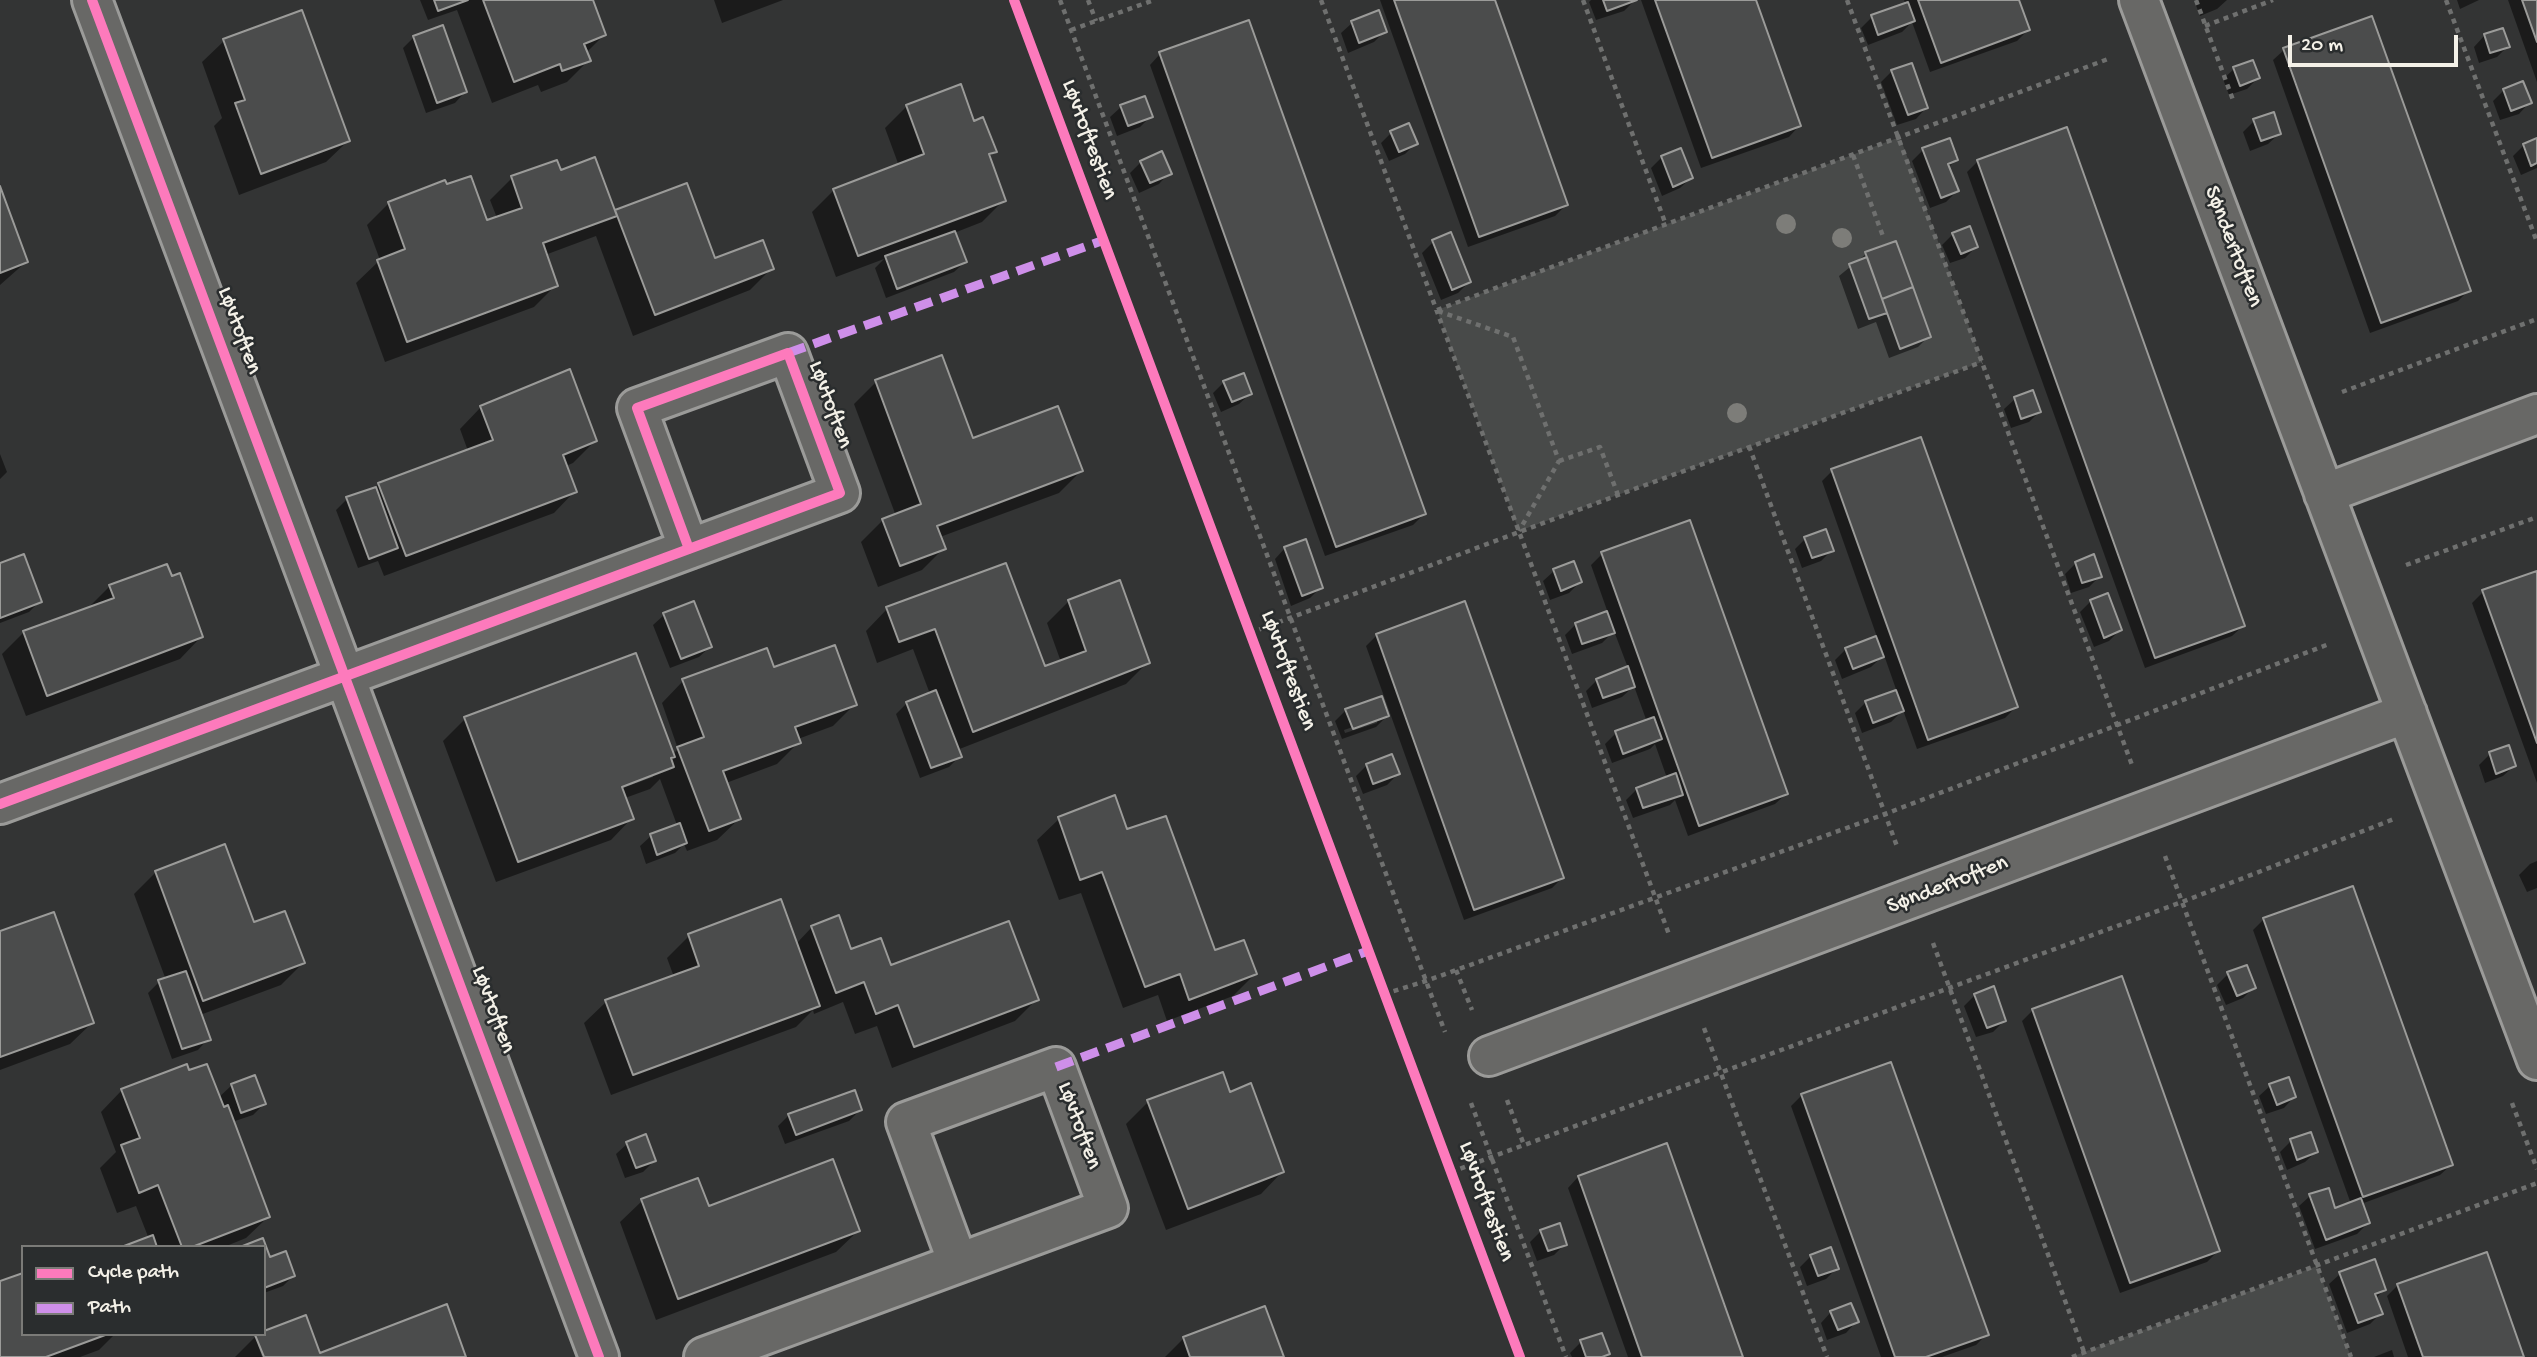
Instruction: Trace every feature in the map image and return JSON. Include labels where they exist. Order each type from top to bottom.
[{"type":"street","name":"Løvtoften","points":[[92,0],[599,1357]]},
{"type":"street","name":"Søndertoften","points":[[2139,0],[2537,1059]]},
{"type":"street","name":"Løvtoften","points":[[1,801],[345,677],[840,493],[788,352],[638,408],[689,549]]},
{"type":"street","points":[[2325,494],[2537,414]]},
{"type":"street","name":"Søndertoften","points":[[1489,1056],[2407,713]]},
{"type":"street","name":"Løvtoften","points":[[704,1357],[1108,1208],[1056,1067],[906,1122],[958,1263]]},
{"type":"path","points":[[1060,0],[1450,1044]]},
{"type":"path","points":[[1088,0],[1097,21]]},
{"type":"path","points":[[1071,30],[1154,0]]},
{"type":"path","points":[[1321,0],[1826,1357]]},
{"type":"path","points":[[1583,0],[1666,225]]},
{"type":"path","points":[[1847,0],[2351,1357]]},
{"type":"path","points":[[2206,26],[2273,0]]},
{"type":"path","points":[[2446,0],[2537,242]]},
{"type":"path","points":[[1437,310],[2121,54]]},
{"type":"path","points":[[1853,155],[1884,239]]},
{"type":"path","points":[[1437,310],[1513,337],[1559,461]]},
{"type":"path","points":[[2342,392],[2537,319]]},
{"type":"path","points":[[1250,633],[1519,531],[1982,362]]},
{"type":"path","points":[[1519,531],[1559,461],[1600,447],[1618,495]]},
{"type":"path","points":[[2406,565],[2537,517]]},
{"type":"path","points":[[1389,1007],[1382,989],[1426,981],[1656,898],[2339,640]]},
{"type":"path","points":[[1451,1172],[2182,902],[2405,815]]},
{"type":"path","points":[[1468,1094],[1566,1357]]},
{"type":"path","points":[[2072,1357],[2537,1183]]},
{"type":"shaded area","points":[[1900,137],[1982,362],[1519,531],[1437,310]]},
{"type":"shaded area","points":[[2317,1266],[2351,1357],[2072,1357],[2084,1352]]},
{"type":"building","points":[[434,0],[468,0],[438,11]]},
{"type":"building","points":[[483,0],[593,0],[606,35],[584,44],[591,61],[562,71],[560,64],[514,82]]},
{"type":"building","points":[[1394,0],[1495,0],[1568,205],[1479,237]]},
{"type":"building","points":[[1603,0],[1637,0],[1607,11]]},
{"type":"building","points":[[1655,0],[1756,0],[1801,126],[1712,158]]},
{"type":"building","points":[[1918,0],[2019,0],[2030,30],[1941,63]]},
{"type":"building","points":[[2522,0],[2537,0],[2537,42]]},
{"type":"building","points":[[1908,2],[1915,21],[1878,35],[1871,15]]},
{"type":"building","points":[[302,10],[350,141],[261,174],[235,103],[245,100],[223,39]]},
{"type":"building","points":[[1379,10],[1387,32],[1359,43],[1351,21]]},
{"type":"building","points":[[2372,16],[2471,291],[2381,323],[2283,48]]},
{"type":"building","points":[[1249,20],[1426,514],[1336,547],[1159,52]]},
{"type":"building","points":[[443,25],[467,92],[437,103],[413,36]]},
{"type":"building","points":[[2503,28],[2510,47],[2490,53],[2484,34]]},
{"type":"building","points":[[2253,60],[2260,78],[2240,86],[2233,67]]},
{"type":"building","points":[[1912,63],[1928,108],[1908,115],[1891,70]]},
{"type":"building","points":[[2523,81],[2532,103],[2511,111],[2503,89]]},
{"type":"building","points":[[961,84],[974,121],[983,117],[997,152],[989,154],[1006,201],[858,256],[833,189],[924,154],[906,105]]},
{"type":"building","points":[[1145,96],[1153,117],[1128,126],[1120,105]]},
{"type":"building","points":[[2274,112],[2281,134],[2261,141],[2253,119]]},
{"type":"building","points":[[1409,123],[1418,144],[1399,152],[1390,131]]},
{"type":"building","points":[[2067,127],[2245,626],[2155,658],[1977,160]]},
{"type":"building","points":[[1950,138],[1958,160],[1948,164],[1959,191],[1941,198],[1922,148]]},
{"type":"building","points":[[2537,138],[2537,163],[2531,166],[2523,144]]},
{"type":"building","points":[[1681,148],[1693,178],[1673,187],[1661,156]]},
{"type":"building","points":[[1162,151],[1172,174],[1150,183],[1140,161]]},
{"type":"building","points":[[595,157],[617,216],[543,243],[558,286],[407,342],[377,260],[405,249],[388,202],[445,180],[447,184],[471,176],[487,220],[522,208],[511,176],[557,160],[561,170]]},
{"type":"building","points":[[687,183],[715,258],[763,240],[774,269],[655,315],[615,210]]},
{"type":"building","points":[[0,186],[28,262],[0,273]]},
{"type":"building","points":[[1970,226],[1978,247],[1961,254],[1952,233]]},
{"type":"building","points":[[955,231],[967,262],[897,289],[885,256]]},
{"type":"building","points":[[1451,232],[1471,282],[1452,290],[1432,240]]},
{"type":"building","points":[[1896,241],[1913,287],[1882,299],[1865,252]]},
{"type":"building","points":[[1867,257],[1887,313],[1869,319],[1849,264]]},
{"type":"building","points":[[1913,287],[1931,337],[1900,349],[1882,299]]},
{"type":"building","points":[[942,355],[973,438],[1058,406],[1083,471],[937,526],[946,549],[900,566],[882,519],[921,504],[875,380]]},
{"type":"building","points":[[570,369],[597,441],[563,455],[577,492],[406,556],[378,483],[493,440],[480,406]]},
{"type":"building","points":[[1244,373],[1252,394],[1232,402],[1223,381]]},
{"type":"building","points":[[2033,390],[2041,412],[2021,419],[2014,397]]},
{"type":"building","points":[[1921,437],[2018,707],[1928,740],[1831,469]]},
{"type":"building","points":[[376,487],[398,548],[369,559],[346,497]]},
{"type":"building","points":[[1690,520],[1788,794],[1699,826],[1601,552]]},
{"type":"building","points":[[1826,529],[1834,551],[1812,558],[1804,537]]},
{"type":"building","points":[[1306,539],[1323,588],[1302,596],[1284,547]]},
{"type":"building","points":[[24,554],[42,602],[0,618],[0,563]]},
{"type":"building","points":[[2094,554],[2102,577],[2082,583],[2075,562]]},
{"type":"building","points":[[1574,561],[1582,582],[1561,591],[1553,569]]},
{"type":"building","points":[[1006,563],[1045,666],[1086,651],[1068,600],[1120,580],[1150,663],[973,732],[935,629],[899,642],[886,607]]},
{"type":"building","points":[[167,564],[172,576],[180,573],[203,637],[47,696],[23,631],[114,598],[109,585]]},
{"type":"building","points":[[2537,571],[2537,743],[2482,590]]},
{"type":"building","points":[[2108,593],[2122,630],[2104,638],[2090,600]]},
{"type":"building","points":[[694,601],[712,647],[681,659],[663,613]]},
{"type":"building","points":[[1465,601],[1564,878],[1474,910],[1376,634]]},
{"type":"building","points":[[1607,611],[1615,633],[1582,644],[1575,623]]},
{"type":"building","points":[[1876,636],[1884,657],[1853,669],[1845,648]]},
{"type":"building","points":[[835,645],[857,705],[795,727],[801,743],[723,771],[741,819],[709,831],[677,747],[704,737],[682,679],[767,648],[774,667]]},
{"type":"building","points":[[636,653],[675,757],[671,758],[674,767],[622,787],[634,819],[518,862],[464,717]]},
{"type":"building","points":[[1628,666],[1635,687],[1603,698],[1596,679]]},
{"type":"building","points":[[936,690],[962,757],[931,768],[906,702]]},
{"type":"building","points":[[1896,690],[1904,711],[1873,723],[1865,701]]},
{"type":"building","points":[[1382,696],[1389,716],[1353,729],[1345,709]]},
{"type":"building","points":[[1654,717],[1662,739],[1623,754],[1615,731]]},
{"type":"building","points":[[2509,745],[2516,766],[2496,774],[2489,752]]},
{"type":"building","points":[[1392,754],[1400,774],[1373,784],[1366,764]]},
{"type":"building","points":[[1676,773],[1683,795],[1643,808],[1636,788]]},
{"type":"building","points":[[1115,795],[1127,829],[1166,816],[1215,950],[1244,940],[1257,974],[1189,1000],[1180,974],[1145,987],[1102,872],[1080,880],[1058,817]]},
{"type":"building","points":[[680,823],[687,843],[657,855],[650,834]]},
{"type":"building","points":[[225,844],[254,922],[285,911],[305,963],[203,1001],[155,871]]},
{"type":"building","points":[[2353,886],[2453,1165],[2363,1197],[2263,918]]},
{"type":"building","points":[[781,899],[820,1006],[633,1075],[605,1000],[699,966],[688,934]]},
{"type":"building","points":[[54,912],[94,1023],[0,1057],[0,931]]},
{"type":"building","points":[[839,915],[851,949],[881,938],[891,965],[1009,921],[1039,1000],[914,1047],[898,1005],[876,1014],[864,982],[836,993],[811,926]]},
{"type":"building","points":[[2247,965],[2256,988],[2237,996],[2227,972]]},
{"type":"building","points":[[186,971],[211,1040],[182,1049],[158,980]]},
{"type":"building","points":[[2122,976],[2220,1251],[2130,1283],[2032,1009]]},
{"type":"building","points":[[1994,986],[2006,1021],[1987,1028],[1974,994]]},
{"type":"building","points":[[1891,1062],[1989,1335],[1926,1357],[1895,1357],[1801,1094]]},
{"type":"building","points":[[187,1064],[189,1070],[207,1064],[224,1107],[228,1105],[270,1217],[197,1245],[181,1245],[158,1185],[139,1193],[121,1145],[140,1138],[121,1089]]},
{"type":"building","points":[[1223,1072],[1230,1092],[1251,1083],[1284,1172],[1188,1209],[1147,1100]]},
{"type":"building","points":[[255,1075],[266,1104],[241,1113],[231,1084]]},
{"type":"building","points":[[2289,1077],[2296,1097],[2277,1105],[2269,1084]]},
{"type":"building","points":[[855,1090],[862,1110],[796,1135],[788,1114]]},
{"type":"building","points":[[2311,1132],[2318,1152],[2297,1160],[2290,1139]]},
{"type":"building","points":[[646,1134],[656,1161],[636,1168],[626,1142]]},
{"type":"building","points":[[1667,1143],[1743,1357],[1642,1357],[1578,1176]]},
{"type":"building","points":[[833,1159],[860,1231],[678,1299],[641,1199],[698,1178],[709,1206]]},
{"type":"building","points":[[2329,1188],[2335,1208],[2361,1198],[2370,1223],[2326,1240],[2309,1194]]},
{"type":"building","points":[[1560,1223],[1567,1245],[1548,1251],[1540,1230]]},
{"type":"building","points":[[153,1235],[156,1245],[127,1245]]},
{"type":"building","points":[[263,1238],[266,1245],[245,1245]]},
{"type":"building","points":[[266,1246],[270,1257],[286,1251],[295,1276],[266,1287]]},
{"type":"building","points":[[1831,1247],[1839,1269],[1818,1276],[1810,1255]]},
{"type":"building","points":[[2487,1252],[2524,1357],[2423,1357],[2397,1284]]},
{"type":"building","points":[[2375,1259],[2386,1290],[2375,1294],[2383,1314],[2358,1323],[2339,1272]]},
{"type":"building","points":[[21,1274],[21,1336],[103,1336],[46,1357],[0,1357],[0,1281]]},
{"type":"building","points":[[1851,1303],[1859,1322],[1838,1330],[1830,1311]]},
{"type":"building","points":[[447,1304],[466,1357],[264,1357],[255,1336],[266,1336],[266,1330],[306,1315],[320,1353]]},
{"type":"building","points":[[1265,1306],[1284,1357],[1190,1357],[1183,1337]]},
{"type":"building","points":[[1602,1333],[1610,1354],[1586,1357],[1580,1340]]},
{"type":"marked path","points":[[788,353],[1104,240]]},
{"type":"marked path","points":[[1056,1067],[1368,951]]},
{"type":"cycle path","points":[[92,0],[599,1357]]},
{"type":"cycle path","name":"Løvtoftestien","points":[[1014,0],[1520,1357]]},
{"type":"cycle path","points":[[0,804],[840,493],[788,353],[637,408],[689,549]]}]
